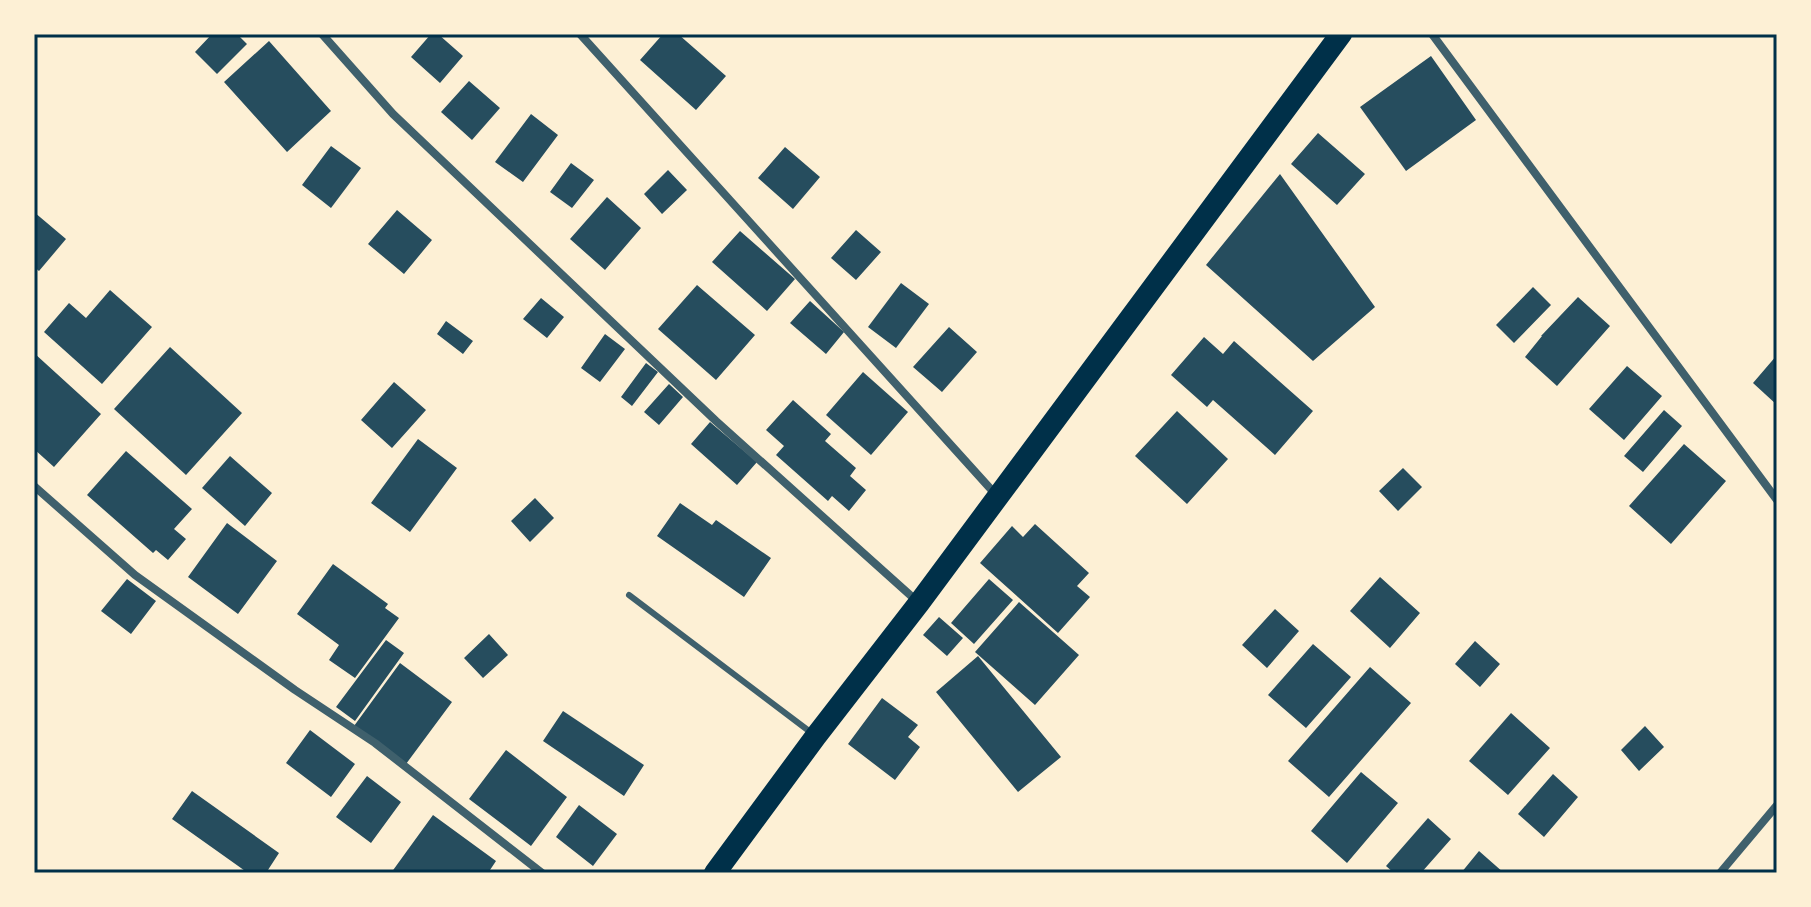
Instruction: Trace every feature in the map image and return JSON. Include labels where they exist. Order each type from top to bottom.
[{"type":"highway","points":[[715,873],[1341,34]]},
{"type":"street","points":[[322,34],[393,114],[439,158],[716,421],[919,603]]},
{"type":"street","points":[[580,34],[997,496]]},
{"type":"street","points":[[1432,34],[1777,500]]},
{"type":"street","points":[[34,486],[135,575],[295,690],[375,743],[542,873]]},
{"type":"street","points":[[1720,873],[1777,805]]},
{"type":"lane","points":[[629,595],[816,736]]},
{"type":"building","points":[[212,34],[237,34],[247,44],[217,74],[195,52]]},
{"type":"building","points":[[431,34],[438,34],[463,56],[440,83],[411,57]]},
{"type":"building","points":[[663,34],[678,34],[726,76],[696,110],[640,60]]},
{"type":"building","points":[[269,41],[331,111],[287,152],[224,82]]},
{"type":"building","points":[[1431,56],[1476,120],[1406,171],[1360,107]]},
{"type":"building","points":[[469,81],[500,108],[472,140],[441,112]]},
{"type":"building","points":[[531,114],[558,135],[523,182],[495,162]]},
{"type":"building","points":[[1318,133],[1365,174],[1337,205],[1291,164]]},
{"type":"building","points":[[331,146],[361,168],[331,208],[302,185]]},
{"type":"building","points":[[785,147],[820,177],[793,209],[758,178]]},
{"type":"building","points":[[571,163],[594,180],[572,208],[550,192]]},
{"type":"building","points":[[668,170],[687,190],[662,214],[644,194]]},
{"type":"building","points":[[1280,174],[1375,307],[1313,361],[1206,265]]},
{"type":"building","points":[[607,197],[641,228],[605,270],[570,239]]},
{"type":"building","points":[[397,210],[432,240],[404,274],[368,244]]},
{"type":"building","points":[[34,212],[66,239],[39,271],[34,267]]},
{"type":"building","points":[[856,230],[881,252],[856,280],[831,258]]},
{"type":"building","points":[[740,231],[795,279],[767,311],[712,262]]},
{"type":"building","points":[[901,283],[929,304],[896,348],[868,327]]},
{"type":"building","points":[[697,285],[755,335],[716,380],[658,329]]},
{"type":"building","points":[[1533,287],[1551,305],[1514,343],[1496,325]]},
{"type":"building","points":[[110,290],[152,327],[102,384],[44,332],[69,303],[86,318]]},
{"type":"building","points":[[1578,297],[1610,326],[1557,386],[1525,357]]},
{"type":"building","points":[[541,298],[564,317],[547,338],[523,319]]},
{"type":"building","points":[[810,301],[844,332],[826,354],[790,323]]},
{"type":"building","points":[[446,321],[473,341],[463,354],[437,334]]},
{"type":"building","points":[[949,327],[977,352],[942,392],[913,367]]},
{"type":"building","points":[[605,334],[625,349],[600,382],[581,368]]},
{"type":"building","points":[[1204,337],[1223,354],[1234,341],[1313,411],[1275,455],[1213,400],[1207,407],[1171,375]]},
{"type":"building","points":[[170,347],[242,413],[186,475],[114,409]]},
{"type":"building","points":[[34,353],[101,414],[54,467],[34,449]]},
{"type":"building","points":[[1777,355],[1777,405],[1753,383]]},
{"type":"building","points":[[646,363],[658,372],[632,406],[621,397]]},
{"type":"building","points":[[1627,366],[1662,396],[1624,440],[1589,409]]},
{"type":"building","points":[[863,372],[908,412],[871,455],[826,415]]},
{"type":"building","points":[[394,382],[426,410],[392,448],[361,420]]},
{"type":"building","points":[[669,384],[683,397],[659,425],[644,412]]},
{"type":"building","points":[[793,400],[831,434],[825,441],[856,468],[850,476],[866,490],[849,511],[832,496],[828,501],[776,455],[784,446],[766,430]]},
{"type":"building","points":[[1664,410],[1682,426],[1643,472],[1624,456]]},
{"type":"building","points":[[1177,411],[1228,459],[1187,504],[1135,456]]},
{"type":"building","points":[[710,422],[757,462],[737,485],[691,444]]},
{"type":"building","points":[[418,439],[457,468],[410,532],[371,503]]},
{"type":"building","points":[[1684,444],[1726,481],[1671,544],[1629,506]]},
{"type":"building","points":[[126,451],[192,509],[174,529],[186,539],[168,560],[156,550],[153,553],[87,495]]},
{"type":"building","points":[[230,456],[272,493],[245,526],[202,488]]},
{"type":"building","points":[[1403,468],[1422,487],[1398,511],[1379,491]]},
{"type":"building","points":[[535,498],[554,518],[530,542],[511,521]]},
{"type":"building","points":[[680,503],[712,525],[716,520],[771,558],[744,597],[657,536]]},
{"type":"building","points":[[227,523],[277,561],[238,614],[188,577]]},
{"type":"building","points":[[1035,524],[1089,573],[1077,586],[1090,597],[1058,633],[980,563],[1012,526],[1023,537]]},
{"type":"building","points":[[333,564],[388,604],[385,608],[399,618],[355,678],[329,660],[339,645],[297,614]]},
{"type":"building","points":[[1380,577],[1420,613],[1390,648],[1350,611]]},
{"type":"building","points":[[127,579],[156,601],[131,634],[101,611]]},
{"type":"building","points":[[989,579],[1013,600],[974,644],[951,623]]},
{"type":"building","points":[[1019,602],[1079,655],[1035,705],[975,652]]},
{"type":"building","points":[[1275,609],[1299,631],[1267,668],[1242,645]]},
{"type":"building","points":[[939,617],[963,638],[947,656],[923,635]]},
{"type":"building","points":[[489,634],[508,655],[483,678],[464,658]]},
{"type":"building","points":[[386,640],[404,653],[355,721],[336,707]]},
{"type":"building","points":[[1475,641],[1500,664],[1480,687],[1455,664]]},
{"type":"building","points":[[1313,644],[1351,677],[1306,728],[1268,695]]},
{"type":"building","points":[[978,656],[1061,757],[1018,792],[936,692]]},
{"type":"building","points":[[400,663],[452,702],[406,764],[354,726]]},
{"type":"building","points":[[1370,667],[1411,703],[1329,797],[1288,761]]},
{"type":"building","points":[[882,698],[918,725],[908,737],[920,747],[895,780],[848,744]]},
{"type":"building","points":[[563,711],[644,765],[624,796],[543,741]]},
{"type":"building","points":[[1511,713],[1550,748],[1508,795],[1469,761]]},
{"type":"building","points":[[1645,726],[1664,747],[1639,771],[1621,750]]},
{"type":"building","points":[[310,730],[355,764],[331,797],[286,763]]},
{"type":"building","points":[[506,750],[567,797],[531,846],[469,799]]},
{"type":"building","points":[[1361,772],[1398,803],[1347,863],[1311,831]]},
{"type":"building","points":[[1553,774],[1578,797],[1544,837],[1518,814]]},
{"type":"building","points":[[367,776],[401,802],[371,843],[336,817]]},
{"type":"building","points":[[192,791],[279,853],[266,873],[248,873],[172,819]]},
{"type":"building","points":[[579,805],[617,834],[593,866],[556,837]]},
{"type":"building","points":[[433,815],[496,861],[488,873],[391,873]]},
{"type":"building","points":[[1428,818],[1451,839],[1421,873],[1394,873],[1386,866]]},
{"type":"building","points":[[1479,851],[1504,873],[1461,873]]}]
